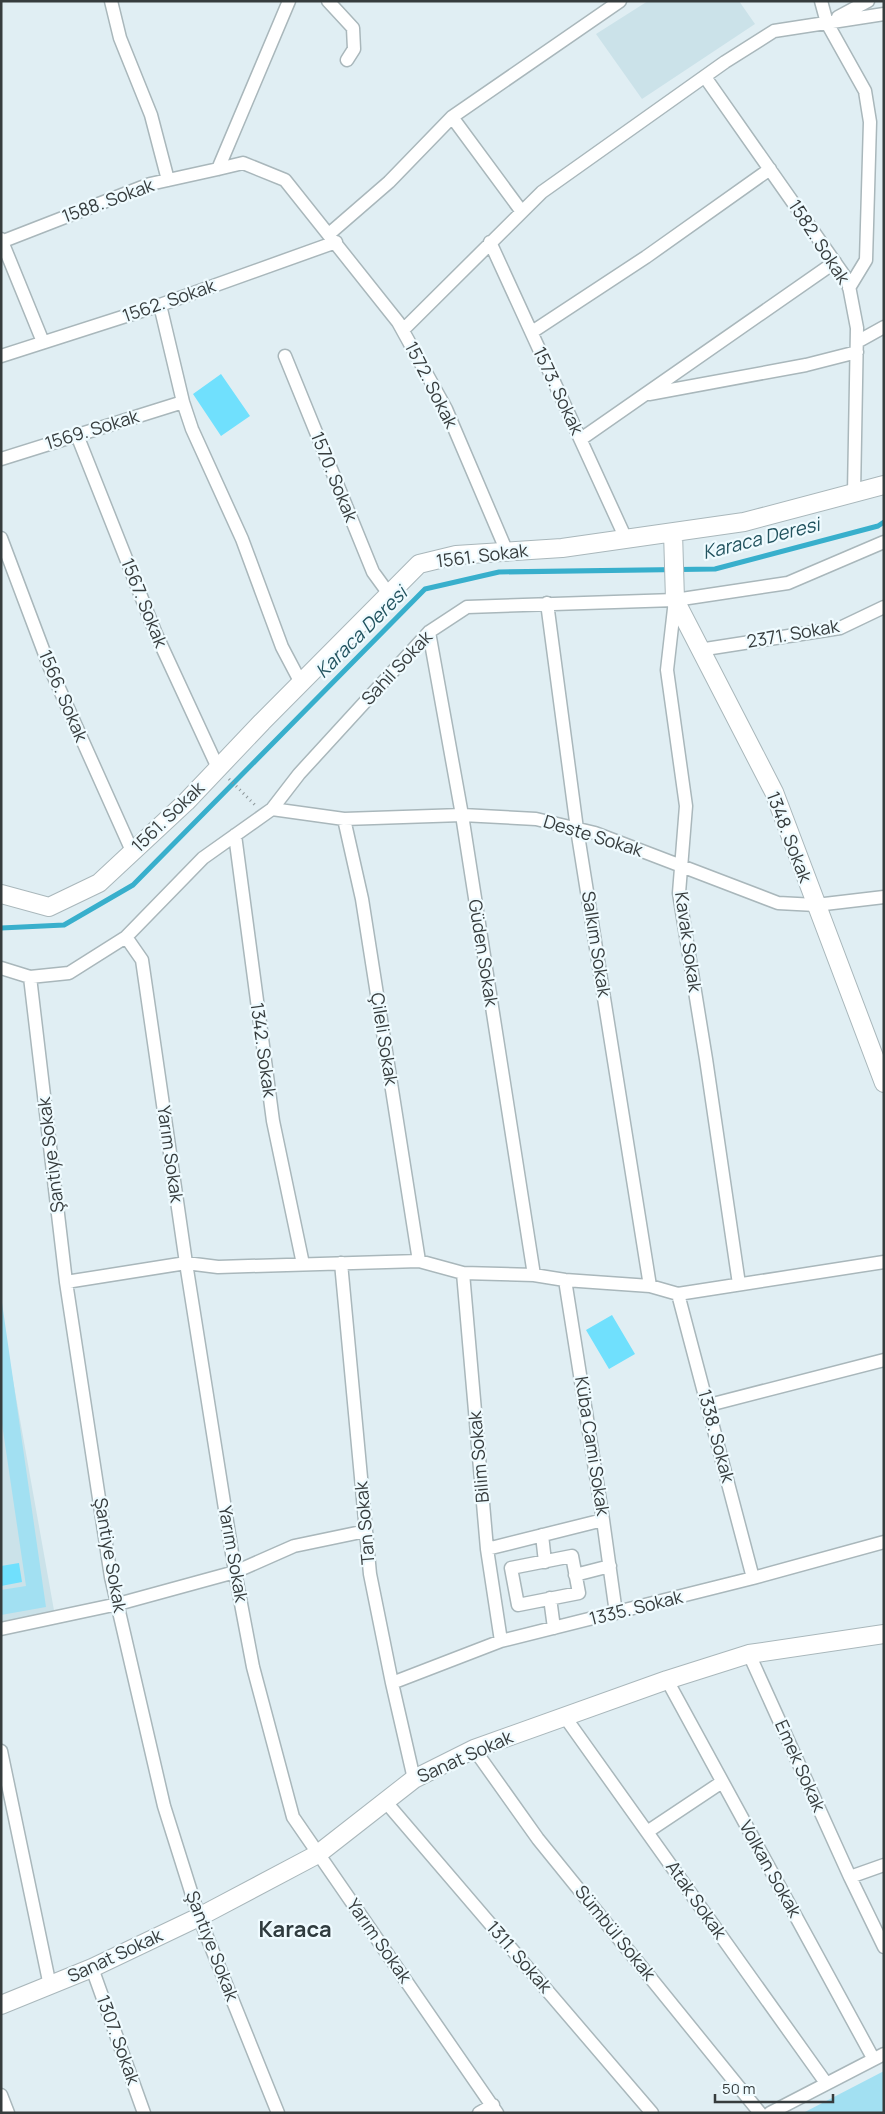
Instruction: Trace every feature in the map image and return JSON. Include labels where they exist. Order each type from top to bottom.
[{"type":"street","points":[[111,1],[120,38],[151,115],[168,180]]},
{"type":"street","points":[[218,169],[289,1]]},
{"type":"street","points":[[328,1],[353,28],[354,49],[347,60]]},
{"type":"street","points":[[333,238],[452,117],[620,1]]},
{"type":"street","points":[[821,1],[827,23],[866,92],[870,122],[866,260],[849,288]]},
{"type":"street","points":[[827,23],[868,1]]},
{"type":"street","points":[[402,330],[542,192],[705,76],[774,31],[884,14]]},
{"type":"street","name":"1582. Sokak","points":[[705,76],[848,281],[857,328],[854,493]]},
{"type":"street","points":[[452,117],[522,212]]},
{"type":"street","name":"1588. Sokak","points":[[2,241],[150,184],[243,163],[285,180],[333,238]]},
{"type":"street","points":[[532,332],[646,257],[770,169]]},
{"type":"street","name":"1562. Sokak","points":[[1,356],[160,305],[333,238]]},
{"type":"street","name":"1572. Sokak","points":[[333,238],[402,330],[446,409],[507,552]]},
{"type":"street","points":[[2,241],[43,342]]},
{"type":"street","name":"1573. Sokak","points":[[490,242],[626,539]]},
{"type":"street","points":[[581,439],[835,262]]},
{"type":"street","points":[[160,305],[183,402],[192,429],[242,539],[282,647],[301,683]]},
{"type":"street","points":[[644,395],[806,365],[857,347],[884,327]]},
{"type":"street","name":"1570. Sokak","points":[[285,356],[372,572],[390,594]]},
{"type":"street","name":"1569. Sokak","points":[[1,459],[183,402]]},
{"type":"street","name":"1567. Sokak","points":[[77,435],[156,634],[218,768]]},
{"type":"street","name":"1561. Sokak","points":[[1,894],[49,907],[99,883],[186,802],[419,564],[456,555],[562,548],[744,522],[884,485]]},
{"type":"street","points":[[673,532],[675,600]]},
{"type":"street","name":"1566. Sokak","points":[[1,538],[50,668],[132,851]]},
{"type":"street","name":"Sahil Sokak","points":[[1,968],[30,977],[69,973],[126,937],[203,858],[268,812],[299,774],[429,632],[468,606],[675,600],[788,583],[884,542]]},
{"type":"street","name":"1348. Sokak","points":[[675,600],[699,650],[774,792],[884,1082]]},
{"type":"street","name":"Kavak Sokak","points":[[675,600],[667,670],[686,806],[679,892],[739,1284]]},
{"type":"street","name":"Salkım Sokak","points":[[547,603],[578,829],[650,1286]]},
{"type":"street","name":"2371. Sokak","points":[[699,650],[840,628],[884,608]]},
{"type":"street","name":"Güden Sokak","points":[[429,632],[462,815],[534,1275]]},
{"type":"street","name":"Deste Sokak","points":[[268,812],[344,819],[462,815],[536,819],[595,833],[778,904],[816,906],[884,897]]},
{"type":"street","name":"Çileli Sokak","points":[[344,819],[362,899],[419,1261]]},
{"type":"street","name":"1342. Sokak","points":[[234,835],[273,1122],[303,1264]]},
{"type":"street","name":"Yarım Sokak","points":[[126,937],[142,960],[186,1263],[235,1572],[253,1667],[293,1816],[495,2109]]},
{"type":"street","name":"Şantiye Sokak","points":[[30,977],[66,1282],[111,1578],[164,1806],[198,1917],[278,2113]]},
{"type":"street","points":[[66,1282],[186,1263],[218,1267],[419,1261],[463,1273],[534,1275],[565,1280],[650,1286],[678,1294],[884,1262]]},
{"type":"street","name":"Tan Sokak","points":[[341,1263],[370,1574],[414,1779]]},
{"type":"street","name":"Bilim Sokak","points":[[463,1273],[488,1549],[501,1642]]},
{"type":"street","name":"Küba Cami Sokak","points":[[565,1280],[604,1520],[616,1613]]},
{"type":"street","name":"1338. Sokak","points":[[678,1294],[753,1578]]},
{"type":"street","points":[[708,1404],[884,1360]]},
{"type":"street","points":[[488,1549],[604,1520]]},
{"type":"street","points":[[1,1629],[118,1604],[235,1572],[294,1546],[366,1531]]},
{"type":"street","points":[[542,1536],[545,1562]]},
{"type":"street","name":"1335. Sokak","points":[[392,1683],[501,1642],[753,1578],[884,1542]]},
{"type":"street","points":[[572,1556],[575,1575],[579,1593],[518,1605],[511,1568],[572,1556]]},
{"type":"street","points":[[575,1575],[610,1566]]},
{"type":"street","points":[[494,1588],[514,1584]]},
{"type":"street","points":[[550,1598],[554,1628]]},
{"type":"street","name":"Sanat Sokak","points":[[1,2006],[92,1968],[198,1917],[318,1854],[414,1779],[474,1749],[667,1680],[750,1654],[884,1634]]},
{"type":"street","name":"Emek Sokak","points":[[750,1654],[850,1877],[884,1946]]},
{"type":"street","name":"Volkan Sokak","points":[[667,1680],[722,1782],[878,2056]]},
{"type":"street","name":"Atak Sokak","points":[[565,1717],[826,2083]]},
{"type":"street","name":"Sümbül Sokak","points":[[474,1749],[538,1839],[760,2113]]},
{"type":"street","points":[[1,1752],[50,1986]]},
{"type":"street","points":[[647,1832],[722,1782]]},
{"type":"street","name":"1311. Sokak","points":[[386,1801],[652,2113]]},
{"type":"street","points":[[850,1877],[884,1865]]},
{"type":"street","name":"1307. Sokak","points":[[92,1968],[144,2113]]},
{"type":"street","points":[[770,2113],[878,2056]]},
{"type":"street","points":[[1,2095],[8,2113]]},
{"type":"street","points":[[479,2113],[495,2109]]},
{"type":"path","points":[[218,768],[268,812]]},
{"type":"shaded area","points":[[648,1],[739,1],[755,24],[642,99],[596,34]]},
{"type":"shaded area","points":[[1,1296],[46,1607],[1,1615],[1,1590],[26,1586],[1,1417]]},
{"type":"shaded area","points":[[1,1313],[55,1616],[1,1625]]},
{"type":"shaded area","points":[[884,2071],[884,2113],[803,2113]]},
{"type":"building","points":[[221,374],[250,416],[221,436],[193,394]]},
{"type":"building","points":[[612,1315],[635,1354],[609,1369],[586,1330]]},
{"type":"building","points":[[19,1563],[22,1582],[1,1586],[1,1566]]},
{"type":"waterway","name":"Karaca Deresi","points":[[1,928],[64,925],[133,885],[425,589],[499,572],[715,569],[878,526],[884,522]]},
{"type":"district","name":"Karaca","points":[[295,1929]]}]
